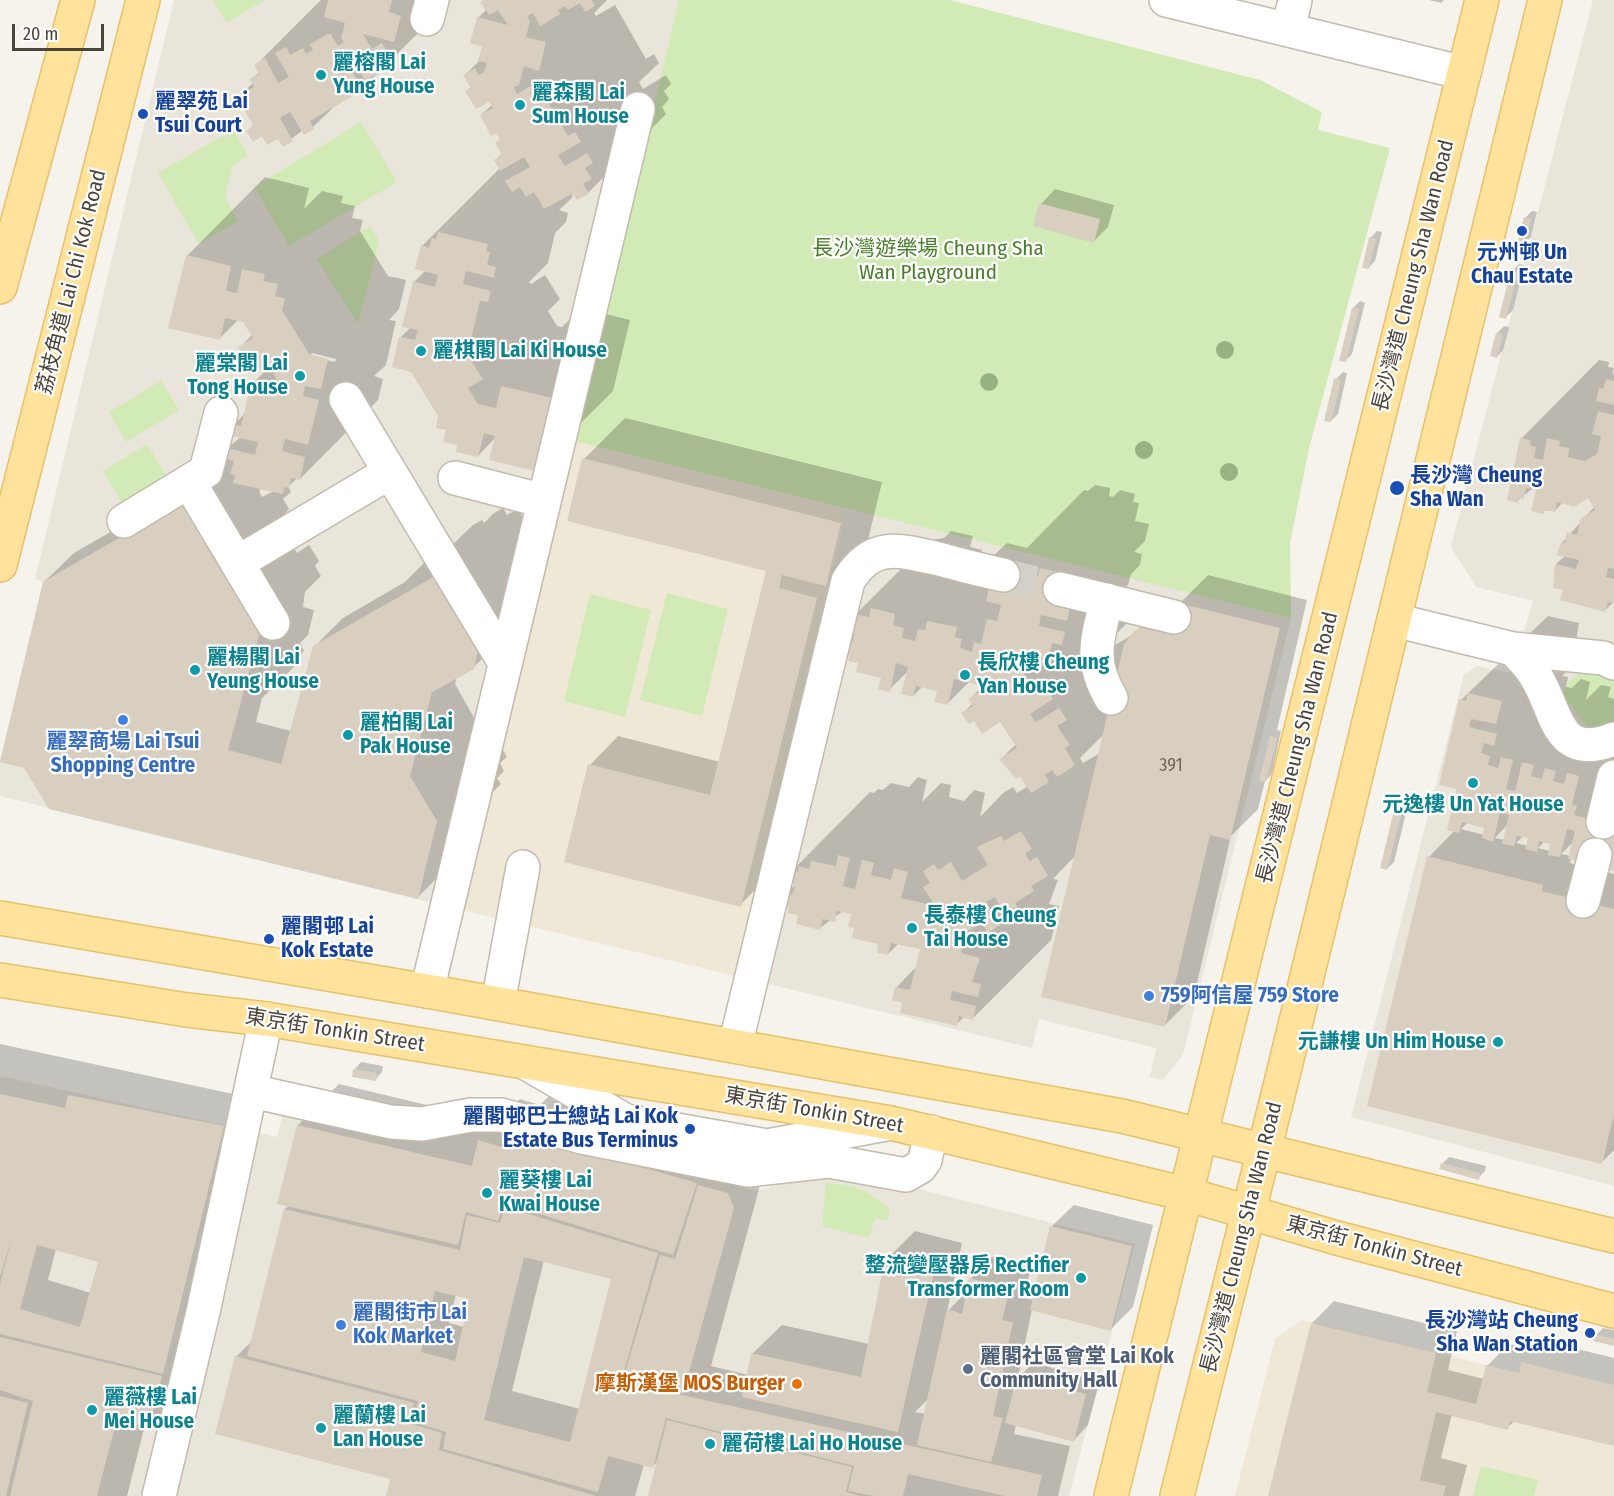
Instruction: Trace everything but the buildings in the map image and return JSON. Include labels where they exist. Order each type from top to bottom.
[{"type":"main road","points":[[0,287],[78,0]]},
{"type":"main road","name":"荔枝角道 Lai Chi Kok Road","points":[[0,565],[143,0]]},
{"type":"main road","name":"長沙灣道 Cheung Sha Wan Road","points":[[1111,1496],[1200,1134],[1220,1064],[1482,0]]},
{"type":"main road","name":"長沙灣道 Cheung Sha Wan Road","points":[[1177,1496],[1247,1212],[1265,1149],[1545,0]]},
{"type":"main road","points":[[0,918],[498,1003],[1122,1116],[1265,1149],[1614,1236]]},
{"type":"main road","name":"東京街 Tonkin Street","points":[[0,980],[187,1010],[266,1019],[891,1123],[1186,1194],[1614,1311]]},
{"type":"street","points":[[1166,0],[1292,15],[1464,73]]},
{"type":"street","points":[[427,991],[638,109]]},
{"type":"street","points":[[346,399],[505,663]]},
{"type":"street","points":[[124,521],[206,471],[220,413]]},
{"type":"street","points":[[237,563],[390,472]]},
{"type":"street","points":[[455,478],[544,501]]},
{"type":"street","points":[[189,482],[273,623]]},
{"type":"street","points":[[735,1046],[848,581],[855,570],[870,557],[900,550],[1003,575]]},
{"type":"street","points":[[1060,589],[1174,617]]},
{"type":"street","points":[[1107,600],[1096,647],[1100,674],[1111,698]]},
{"type":"street","points":[[1394,620],[1513,649],[1603,658],[1614,663]]},
{"type":"street","points":[[1513,649],[1538,680],[1556,724],[1567,737],[1583,744],[1600,745],[1614,740]]},
{"type":"street","points":[[1603,822],[1614,777]]},
{"type":"street","points":[[1583,901],[1595,855]]},
{"type":"street","points":[[498,1003],[523,867]]},
{"type":"street","points":[[159,1496],[193,1309],[251,1091],[266,1019]]},
{"type":"street","points":[[523,1061],[626,1121],[767,1146],[891,1123]]},
{"type":"street","points":[[251,1091],[391,1122],[422,1124],[471,1115],[501,1115],[582,1137],[748,1170],[829,1161],[906,1175],[920,1167],[925,1160],[931,1132]]},
{"type":"shaded area","name":"麗翠苑 Lai Tsui Court","points":[[174,0],[680,0],[461,910],[0,796],[0,760],[43,582],[35,579]]},
{"type":"shaded area","name":"元州邨 Un Chau Estate","points":[[1593,0],[1614,0],[1614,1186],[1351,1117],[1464,674],[1477,666],[1511,673],[1533,601],[1476,587],[1451,547]]},
{"type":"shaded area","points":[[574,441],[847,507],[735,976],[462,910]]},
{"type":"shaded area","points":[[847,507],[1291,618],[1183,1055],[1163,1080],[1150,1077],[1156,1048],[1039,1019],[1032,1048],[735,976]]},
{"type":"shaded area","points":[[0,1076],[277,1137],[288,1093],[507,1126],[757,1191],[832,1167],[1135,1244],[1069,1496],[0,1496]]},
{"type":"shaded area","points":[[1302,1320],[1518,1373],[1521,1362],[1614,1385],[1614,1496],[1235,1496],[1275,1339]]},
{"type":"green space","points":[[213,0],[265,0],[226,23]]},
{"type":"green space","name":"長沙灣遊樂場 Cheung Sha Wan Playground","points":[[679,0],[950,0],[1260,80],[1322,112],[1318,130],[1390,148],[1309,448],[1290,543],[1291,618],[574,441]]},
{"type":"green space","points":[[361,122],[397,182],[289,246],[254,187]]},
{"type":"green space","points":[[233,130],[248,156],[233,165],[225,196],[238,221],[199,244],[158,173]]},
{"type":"green space","points":[[370,226],[379,241],[358,324],[317,259]]},
{"type":"green space","points":[[161,381],[179,410],[126,442],[109,412]]},
{"type":"green space","points":[[147,444],[167,477],[122,503],[103,471]]},
{"type":"green space","points":[[667,593],[728,609],[702,716],[640,700]]},
{"type":"green space","points":[[590,594],[651,610],[625,717],[564,701]]},
{"type":"green space","points":[[1587,670],[1614,678],[1614,724],[1590,732],[1563,694],[1572,679]]},
{"type":"green space","points":[[826,1183],[861,1189],[875,1197],[890,1210],[887,1221],[876,1218],[868,1238],[822,1226]]},
{"type":"green space","points":[[1481,1466],[1538,1480],[1534,1496],[1473,1496]]},
{"type":"tunnel","points":[[1003,575],[1060,589]]},
{"type":"place","name":"麗榕閣 Lai Yung House","points":[[321,75]]},
{"type":"place","name":"麗森閣 Lai Sum House","points":[[520,105]]},
{"type":"place","name":"麗翠苑 Lai Tsui Court","points":[[143,114]]},
{"type":"place","name":"元州邨 Un Chau Estate","points":[[1522,231]]},
{"type":"place","name":"麗棋閣 Lai Ki House","points":[[421,351]]},
{"type":"place","name":"麗棠閣 Lai Tong House","points":[[300,376]]},
{"type":"place","name":"長沙灣 Cheung Sha Wan","points":[[1397,488]]},
{"type":"place","name":"麗楊閣 Lai Yeung House","points":[[195,670]]},
{"type":"place","name":"長欣樓 Cheung Yan House","points":[[965,675]]},
{"type":"place","name":"麗翠商場 Lai Tsui Shopping Centre","points":[[123,720]]},
{"type":"place","name":"麗柏閣 Lai Pak House","points":[[348,735]]},
{"type":"place","name":"元逸樓 Un Yat House","points":[[1473,783]]},
{"type":"place","name":"長泰樓 Cheung Tai House","points":[[912,928]]},
{"type":"place","name":"麗閣邨 Lai Kok Estate","points":[[269,939]]},
{"type":"place","name":"759阿信屋 759 Store","points":[[1149,996]]},
{"type":"place","name":"元謙樓 Un Him House","points":[[1498,1042]]},
{"type":"place","name":"麗閣邨巴士總站 Lai Kok Estate Bus Terminus","points":[[690,1129]]},
{"type":"place","name":"麗葵樓 Lai Kwai House","points":[[487,1193]]},
{"type":"place","name":"整流變壓器房 Rectifier Transformer Room","points":[[1081,1278]]},
{"type":"place","name":"麗閣街市 Lai Kok Market","points":[[341,1325]]},
{"type":"place","name":"長沙灣站 Cheung Sha Wan Station","points":[[1590,1333]]},
{"type":"place","name":"麗閣社區會堂 Lai Kok Community Hall","points":[[968,1369]]},
{"type":"place","name":"摩斯漢堡 MOS Burger","points":[[797,1384]]},
{"type":"place","name":"麗薇樓 Lai Mei House","points":[[92,1410]]},
{"type":"place","name":"麗蘭樓 Lai Lan House","points":[[321,1428]]},
{"type":"place","name":"麗荷樓 Lai Ho House","points":[[710,1444]]}]
